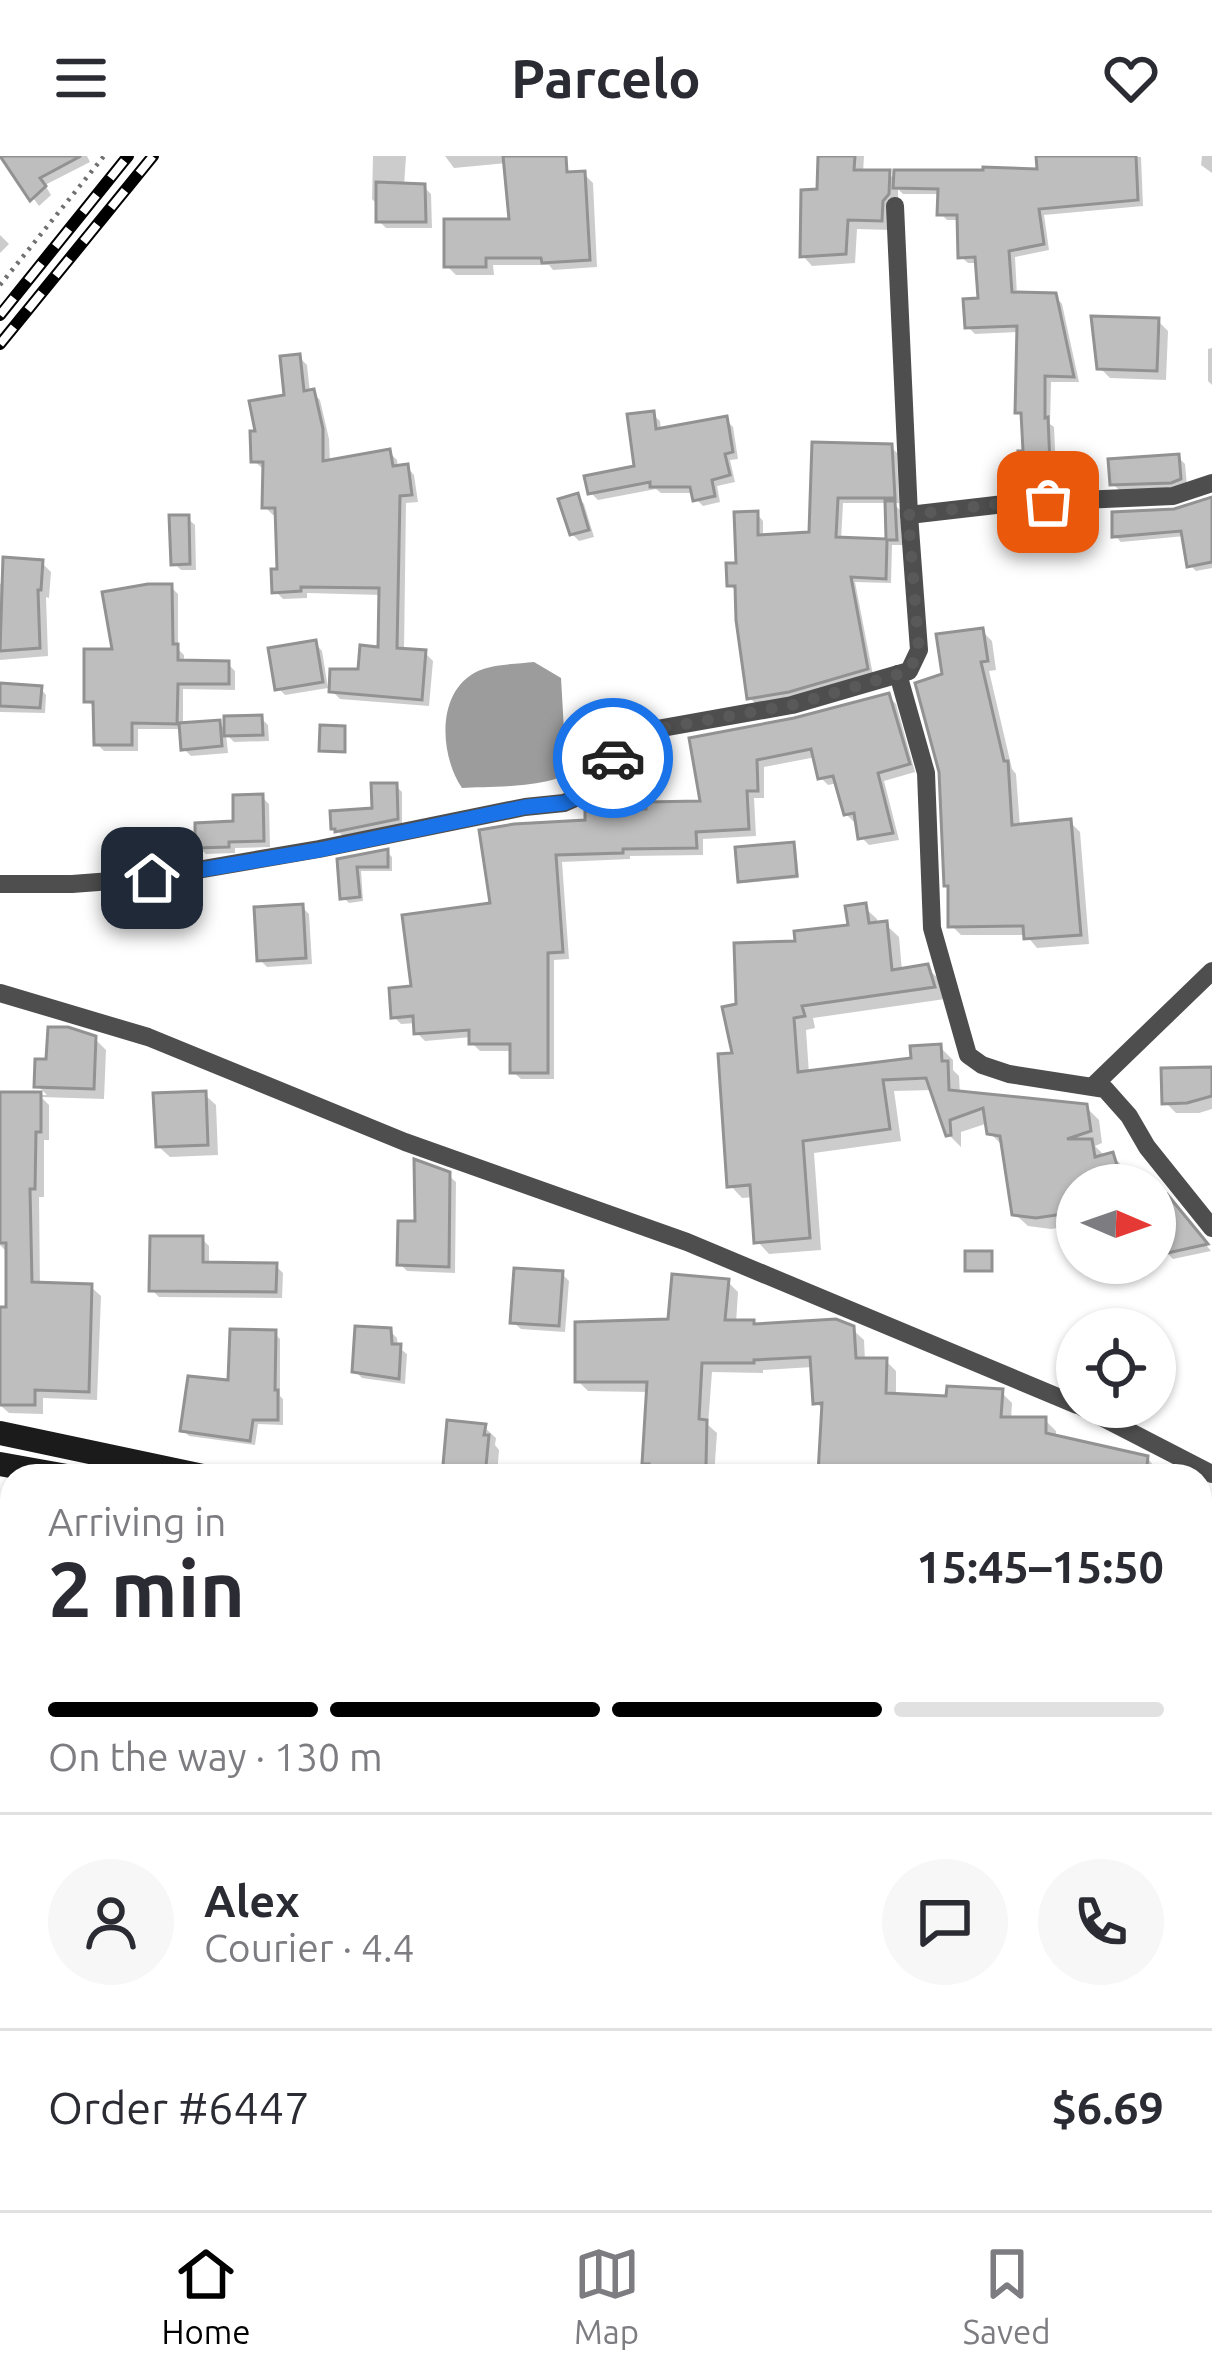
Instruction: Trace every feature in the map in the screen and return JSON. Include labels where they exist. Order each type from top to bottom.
[{"type":"main road","points":[[0,1433],[146,1464]]},
{"type":"street","points":[[0,884],[152,878],[564,803],[591,791],[607,775],[617,746],[651,730],[792,705],[909,671],[919,650],[908,515],[895,206]]},
{"type":"street","points":[[908,515],[1012,502],[1173,496],[1212,483]]},
{"type":"street","points":[[898,674],[926,772],[932,928],[968,1054],[982,1065],[1009,1074],[1105,1089],[1212,1228]]},
{"type":"street","points":[[1094,1085],[1212,971]]},
{"type":"street","points":[[0,993],[148,1037],[405,1142],[687,1242],[1056,1396]]},
{"type":"street","points":[[1122,1428],[1192,1464]]},
{"type":"path","points":[[0,285],[104,156]]},
{"type":"shaded area","points":[[534,662],[561,678],[564,730],[582,730],[582,759],[575,769],[546,781],[462,788],[446,742],[454,693],[478,671]]},
{"type":"building","points":[[0,156],[81,156],[40,178],[46,186],[30,201]]},
{"type":"building","points":[[503,156],[566,156],[567,172],[585,171],[590,260],[542,263],[541,258],[486,258],[486,267],[444,267],[444,219],[509,219]]},
{"type":"building","points":[[818,156],[855,156],[854,170],[890,170],[889,194],[883,201],[882,221],[848,220],[846,254],[800,257],[801,190],[817,189]]},
{"type":"building","points":[[1036,156],[1136,156],[1138,200],[1039,209],[1044,244],[1009,251],[1012,292],[1056,293],[1074,377],[1045,376],[1051,488],[1025,489],[1018,451],[1023,451],[1021,413],[1015,413],[1017,326],[965,328],[963,299],[978,298],[975,257],[958,258],[957,215],[937,215],[938,189],[893,188],[894,170],[1037,169]]},
{"type":"building","points":[[376,182],[425,184],[426,222],[376,222]]},
{"type":"building","points":[[1091,316],[1159,318],[1157,371],[1097,369]]},
{"type":"building","points":[[300,354],[304,391],[314,389],[323,429],[323,461],[390,449],[393,466],[408,464],[412,495],[400,496],[397,648],[426,650],[422,700],[329,692],[330,669],[358,669],[360,645],[378,647],[379,588],[301,587],[301,591],[272,593],[271,569],[277,569],[275,508],[262,508],[263,462],[251,462],[250,431],[255,431],[249,401],[284,395],[280,356]]},
{"type":"building","points":[[654,411],[656,429],[727,416],[733,452],[725,454],[730,475],[712,480],[715,496],[693,501],[690,487],[650,487],[650,482],[588,494],[584,476],[634,466],[627,414]]},
{"type":"building","points":[[812,442],[892,444],[895,498],[838,498],[836,537],[886,539],[885,501],[895,501],[897,540],[887,540],[886,579],[851,577],[868,669],[747,699],[735,586],[727,586],[726,563],[736,563],[734,512],[758,511],[758,535],[809,532]]},
{"type":"building","points":[[1179,454],[1181,479],[1110,485],[1108,459]]},
{"type":"building","points":[[578,493],[589,530],[570,535],[558,499]]},
{"type":"building","points":[[1212,497],[1212,562],[1187,567],[1181,531],[1112,537],[1112,512],[1174,509]]},
{"type":"building","points":[[169,515],[189,515],[190,564],[171,565]]},
{"type":"building","points":[[3,557],[43,560],[38,590],[40,648],[0,651]]},
{"type":"building","points":[[172,584],[173,644],[178,644],[178,660],[229,661],[229,684],[178,684],[177,724],[132,723],[132,745],[94,745],[93,702],[84,702],[84,649],[112,649],[102,592]]},
{"type":"building","points":[[983,628],[988,661],[981,662],[1004,761],[1008,761],[1012,825],[1071,819],[1081,935],[1024,939],[1023,926],[948,927],[939,772],[915,683],[942,674],[936,634]]},
{"type":"building","points":[[316,640],[323,682],[275,690],[268,648]]},
{"type":"building","points":[[0,683],[42,686],[40,708],[0,706]]},
{"type":"building","points":[[889,693],[910,764],[878,773],[893,833],[858,839],[854,813],[844,815],[833,776],[818,779],[811,749],[757,760],[758,791],[747,791],[749,829],[696,832],[697,848],[556,855],[563,952],[548,953],[548,1073],[510,1073],[510,1044],[469,1044],[469,1030],[414,1034],[413,1016],[391,1018],[389,988],[411,986],[402,915],[490,903],[479,830],[585,820],[585,811],[646,809],[646,802],[700,801],[689,738]]},
{"type":"building","points":[[262,715],[263,735],[224,736],[224,716]]},
{"type":"building","points":[[220,720],[222,746],[181,750],[179,723]]},
{"type":"building","points":[[320,725],[345,726],[345,752],[319,751]]},
{"type":"building","points":[[371,783],[397,783],[398,819],[331,829],[330,811],[372,808]]},
{"type":"building","points":[[263,794],[264,841],[195,848],[195,823],[233,821],[233,795]]},
{"type":"building","points":[[794,842],[797,876],[738,882],[735,847]]},
{"type":"building","points":[[388,849],[388,867],[357,867],[360,897],[340,899],[337,859]]},
{"type":"building","points":[[866,903],[869,923],[887,921],[892,970],[928,964],[935,987],[802,1006],[805,1016],[794,1018],[798,1072],[911,1058],[910,1046],[941,1044],[942,1061],[948,1061],[949,1090],[1087,1104],[1091,1131],[1067,1139],[1092,1139],[1095,1157],[1113,1152],[1117,1164],[1056,1164],[1056,1215],[1012,1215],[1000,1136],[987,1134],[983,1108],[950,1120],[951,1135],[946,1136],[926,1078],[883,1080],[890,1129],[803,1141],[810,1238],[754,1243],[750,1185],[727,1187],[718,1054],[732,1053],[722,1007],[736,1004],[734,943],[795,941],[794,931],[848,925],[845,906]]},
{"type":"building","points":[[303,904],[306,958],[257,961],[254,907]]},
{"type":"building","points":[[48,1027],[68,1027],[96,1036],[94,1089],[34,1087],[35,1059],[46,1059]]},
{"type":"building","points":[[1212,1067],[1212,1096],[1162,1104],[1161,1068]]},
{"type":"building","points":[[206,1091],[208,1145],[156,1147],[153,1093]]},
{"type":"building","points":[[0,1092],[41,1092],[35,1189],[30,1189],[32,1282],[92,1284],[89,1392],[35,1390],[35,1405],[0,1405],[0,1307],[6,1307],[6,1243],[0,1243]]},
{"type":"building","points":[[414,1159],[450,1172],[449,1267],[397,1265],[398,1221],[415,1221]]},
{"type":"building","points":[[1176,1205],[1208,1244],[1176,1251]]},
{"type":"building","points":[[150,1236],[203,1236],[203,1262],[277,1263],[276,1292],[149,1291]]},
{"type":"building","points":[[965,1251],[992,1251],[992,1271],[965,1271]]},
{"type":"building","points":[[514,1268],[563,1271],[559,1326],[510,1323]]},
{"type":"building","points":[[672,1274],[729,1279],[725,1320],[754,1320],[754,1324],[836,1319],[854,1326],[856,1358],[887,1358],[886,1393],[946,1396],[947,1386],[1003,1389],[1001,1417],[1046,1417],[1046,1433],[1148,1456],[1147,1464],[819,1464],[822,1403],[813,1404],[810,1357],[702,1363],[699,1419],[707,1420],[706,1464],[642,1464],[647,1382],[575,1382],[575,1322],[668,1319]]},
{"type":"building","points":[[355,1326],[391,1328],[392,1344],[401,1344],[399,1379],[352,1372]]},
{"type":"building","points":[[230,1329],[276,1330],[278,1420],[253,1420],[250,1441],[180,1431],[188,1376],[228,1380]]},
{"type":"building","points":[[447,1420],[486,1424],[486,1464],[443,1464]]},
{"type":"railway","points":[[0,315],[128,156]]},
{"type":"railway","points":[[0,344],[153,156]]},
{"type":"way so far","points":[[613,758],[617,746],[651,730],[792,705],[909,671],[919,650],[908,515],[1048,502]]},
{"type":"route","points":[[152,878],[564,803],[591,791],[607,775],[613,758]]}]
